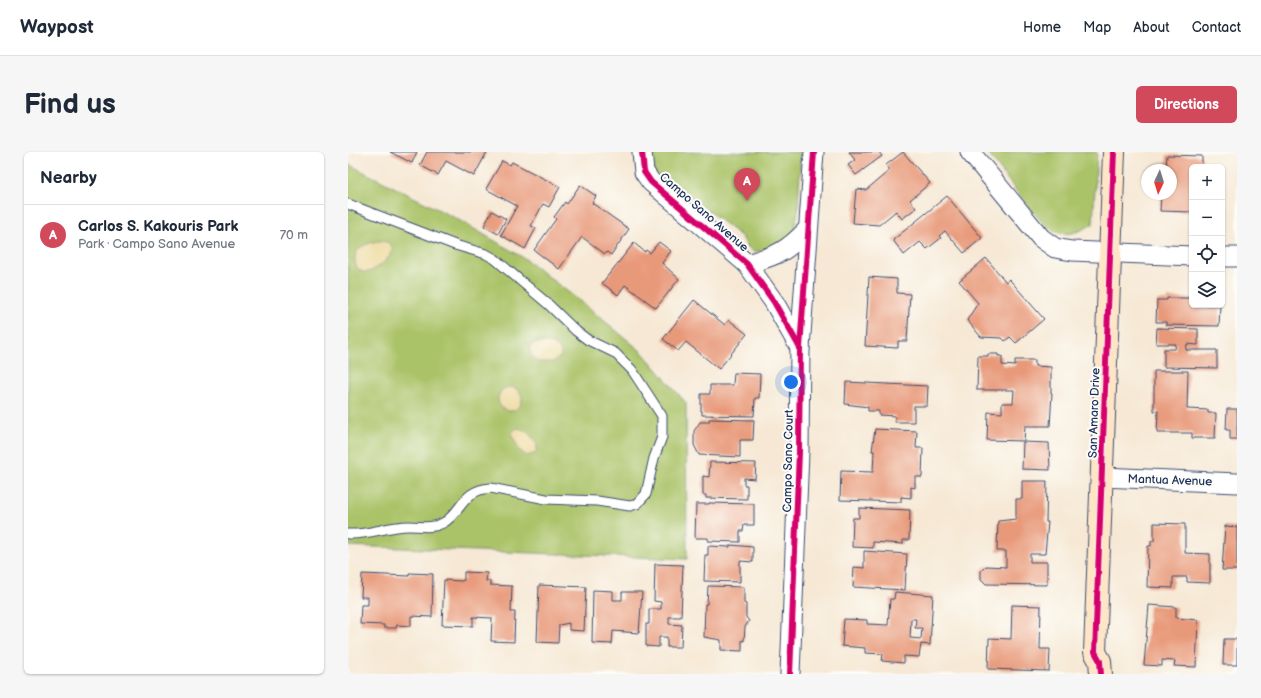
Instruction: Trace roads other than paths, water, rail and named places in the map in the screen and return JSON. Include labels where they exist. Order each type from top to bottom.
[{"type":"street","name":"Campo Sano Avenue","points":[[642,152],[644,172],[651,182],[747,264],[774,302],[800,348]]},
{"type":"street","name":"Campo Sano Court","points":[[790,674],[799,468],[800,348],[814,152]]},
{"type":"street","points":[[970,152],[1032,230],[1048,244],[1062,250],[1189,256]]},
{"type":"street","name":"San Amaro Drive","points":[[1085,674],[1089,661],[1095,652],[1103,477],[1114,152]]},
{"type":"street","name":"Campo Sano Avenue","points":[[747,264],[784,251],[792,246],[808,230]]},
{"type":"street","points":[[1225,257],[1237,257]]},
{"type":"street","name":"Mantua Avenue","points":[[1103,477],[1237,483]]},
{"type":"street","name":"San Amaro Drive","points":[[1095,652],[1100,661],[1101,674]]},
{"type":"lane","points":[[348,204],[455,245],[486,254],[495,259],[548,304],[576,331],[588,340],[615,353],[632,370],[656,405],[663,423],[662,437],[654,458],[646,494],[637,504],[630,506],[597,501],[546,500],[491,488],[474,492],[445,522],[438,526],[399,526],[370,534],[348,534]]},
{"type":"place","name":"Carlos S. Kakouris Park","points":[[747,201]]}]
